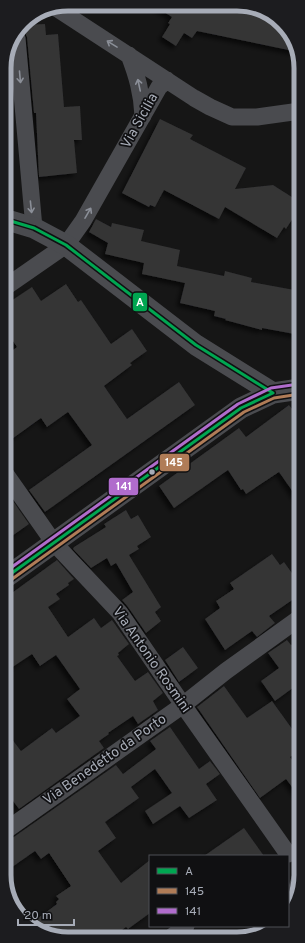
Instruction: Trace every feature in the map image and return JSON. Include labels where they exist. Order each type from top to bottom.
[{"type":"street","points":[[61,11],[167,80]]},
{"type":"street","points":[[17,44],[34,228]]},
{"type":"street","points":[[129,55],[137,76],[142,97],[142,116]]},
{"type":"street","name":"Via Sicilia","points":[[11,283],[66,245],[83,221],[159,87],[167,80],[210,107],[232,117],[258,117],[294,112]]},
{"type":"street","points":[[11,221],[34,228],[66,245],[196,345],[273,393]]},
{"type":"street","points":[[11,574],[241,408],[273,393],[294,391]]},
{"type":"street","name":"Via Antonio Rosmini","points":[[11,482],[54,543],[120,613],[183,705],[292,854]]},
{"type":"street","name":"Via Benedetto da Porto","points":[[11,827],[183,705],[226,671],[294,621]]},
{"type":"building","points":[[162,11],[237,11],[256,14],[272,23],[282,33],[291,51],[197,31],[192,38],[184,33],[176,46],[162,37],[170,24],[168,23],[172,17]]},
{"type":"building","points":[[45,24],[46,35],[58,34],[64,107],[80,106],[82,140],[74,140],[77,173],[39,177],[36,113],[34,113],[27,37],[24,32],[31,25]]},
{"type":"building","points":[[160,119],[193,135],[190,139],[246,168],[235,189],[273,185],[294,198],[294,219],[293,218],[286,229],[284,227],[277,238],[225,207],[219,219],[164,190],[155,207],[150,205],[149,207],[122,193]]},
{"type":"building","points":[[96,219],[111,227],[112,223],[144,230],[141,241],[180,250],[177,266],[224,276],[225,271],[252,278],[251,282],[294,290],[294,334],[262,328],[262,330],[225,320],[226,319],[214,316],[215,311],[180,303],[185,283],[142,274],[144,263],[105,254],[108,243],[89,232]]},
{"type":"building","points":[[66,284],[78,302],[81,300],[111,344],[132,329],[147,351],[130,363],[132,365],[104,386],[127,419],[179,382],[195,405],[45,512],[29,490],[92,445],[68,412],[47,427],[41,418],[11,440],[11,352],[17,347],[11,338],[11,301],[32,287],[41,301]]},
{"type":"building","points":[[289,405],[294,411],[294,493],[279,472],[246,494],[243,489],[241,490],[228,470],[174,508],[159,486],[239,428],[246,437]]},
{"type":"building","points":[[13,501],[29,524],[11,537],[11,502]]},
{"type":"building","points":[[126,510],[131,519],[138,515],[151,537],[137,546],[139,549],[129,555],[161,607],[155,612],[161,621],[146,633],[122,600],[133,592],[116,563],[111,566],[107,558],[91,568],[73,549],[106,527],[104,524]]},
{"type":"building","points":[[272,554],[280,565],[284,562],[294,576],[294,599],[269,616],[275,623],[257,637],[252,631],[225,650],[205,619],[220,608],[216,601],[234,589],[230,583]]},
{"type":"building","points":[[57,560],[74,579],[68,583],[69,585],[56,594],[60,599],[48,607],[68,637],[94,618],[101,628],[112,620],[129,644],[118,653],[119,655],[117,656],[135,681],[148,672],[163,693],[153,701],[158,710],[138,724],[133,716],[108,733],[109,734],[99,741],[104,748],[19,809],[11,798],[11,738],[21,751],[52,728],[56,733],[80,716],[67,699],[80,689],[56,655],[40,666],[32,654],[11,668],[11,594]]},
{"type":"building","points":[[287,640],[291,645],[294,644],[294,687],[275,701],[261,681],[279,668],[268,653]]},
{"type":"building","points":[[183,647],[198,668],[179,682],[165,660]]},
{"type":"building","points":[[224,686],[247,718],[272,701],[294,731],[294,754],[290,757],[294,762],[294,790],[286,779],[260,798],[197,707]]},
{"type":"building","points":[[170,727],[199,769],[210,761],[220,774],[206,784],[217,800],[189,818],[180,806],[153,824],[145,811],[172,793],[155,769],[131,787],[139,798],[105,822],[116,838],[98,851],[121,883],[149,861],[149,914],[128,929],[126,927],[119,932],[57,931],[49,929],[34,921],[57,904],[56,902],[59,899],[56,896],[71,886],[49,853],[41,859],[35,851],[11,868],[11,839],[116,765],[123,774],[156,749],[150,741]]},
{"type":"building","points":[[244,828],[263,855],[205,855]]},
{"type":"transit line","name":"A","points":[[11,221],[34,228],[66,245],[196,345],[273,393]]},
{"type":"transit line","name":"141","points":[[11,568],[238,404],[271,388],[294,385]]},
{"type":"transit line","name":"A","points":[[11,574],[241,408],[273,393]]},
{"type":"transit line","name":"145","points":[[11,580],[244,412],[274,398],[294,395]]}]
